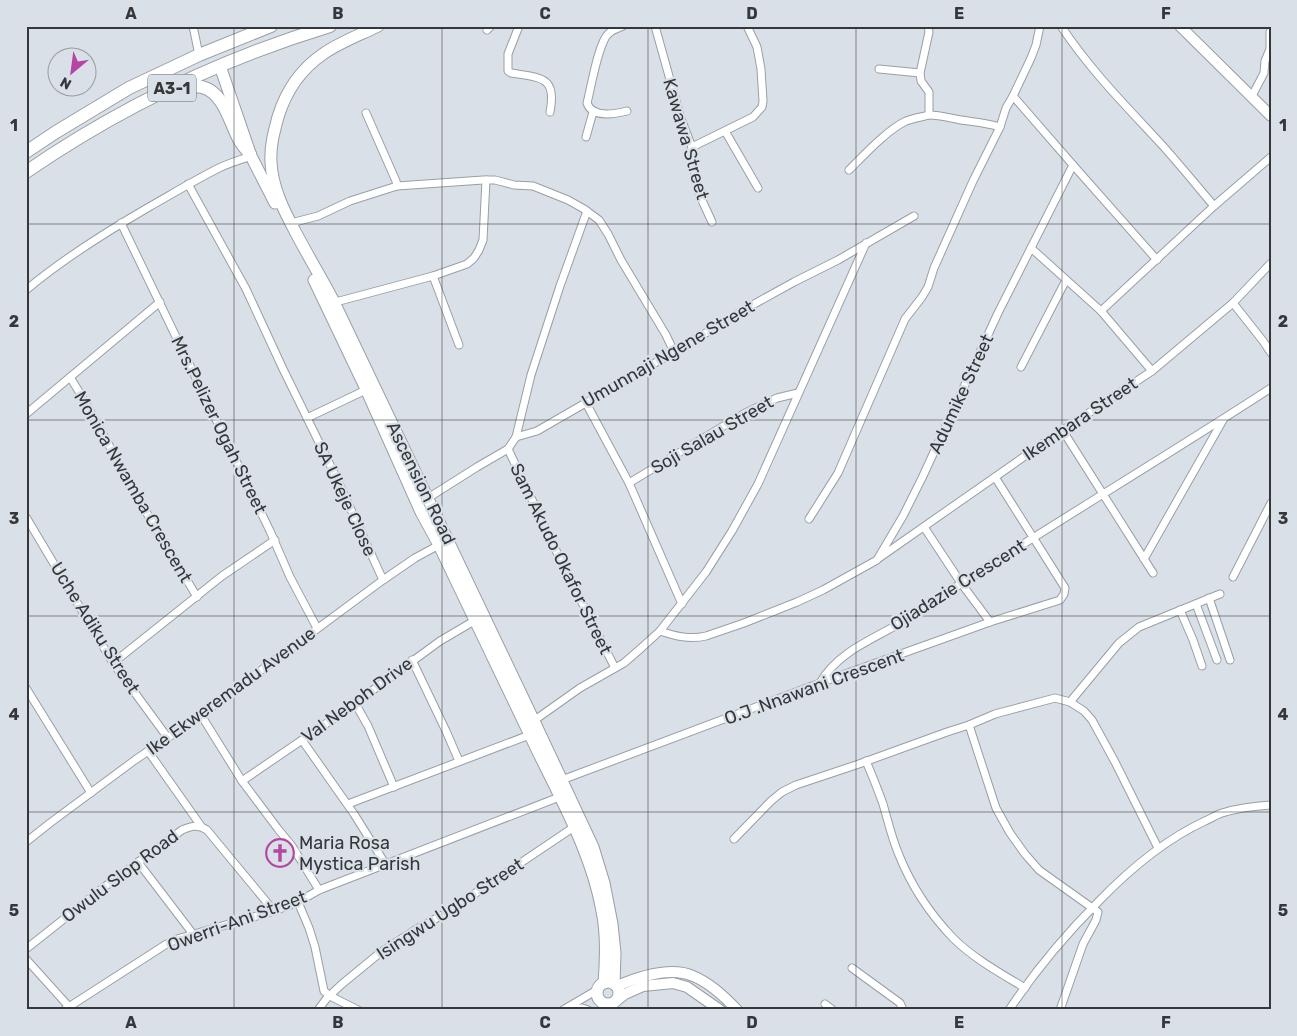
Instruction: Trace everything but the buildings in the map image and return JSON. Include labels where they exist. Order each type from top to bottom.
[{"type":"highway","name":"A3-1","points":[[26,152],[129,88],[214,48],[271,26]]},
{"type":"highway","name":"A3-1","points":[[26,172],[88,132],[138,104],[220,66],[286,40],[330,26]]},
{"type":"highway","points":[[164,92],[190,86],[202,87],[212,92],[220,100],[241,143],[251,155]]},
{"type":"main road","name":"Ascension Road","points":[[378,26],[334,47],[303,71],[291,88],[282,105],[272,144],[271,162],[273,178],[291,223],[370,388],[421,512],[474,621],[532,728]]},
{"type":"main road","points":[[1180,26],[1271,116]]},
{"type":"main road","points":[[214,48],[220,66]]},
{"type":"main road","name":"Ascension Road","points":[[220,66],[251,155],[331,304]]},
{"type":"main road","name":"Ascension Road","points":[[370,388],[428,498],[564,796],[574,827],[590,864],[603,913],[605,992]]},
{"type":"main road","name":"Ascension Road","points":[[564,796],[593,847],[604,883],[614,934],[615,953],[605,992]]},
{"type":"main road","points":[[605,992],[632,979],[668,972],[681,973],[694,976],[705,982],[737,1010]]},
{"type":"main road","points":[[605,992],[608,1005],[616,1004],[625,994],[643,986],[672,983],[682,984],[720,1010]]},
{"type":"main road","points":[[605,992],[620,991],[616,1004]]},
{"type":"street","points":[[193,26],[199,55]]},
{"type":"street","points":[[519,26],[508,54],[508,71],[538,78],[549,84],[552,98],[550,112]]},
{"type":"street","points":[[623,26],[608,34],[599,52],[587,103],[593,112],[616,114],[627,111]]},
{"type":"street","name":"Kawawa Street","points":[[655,26],[678,109],[692,147],[691,156],[700,196],[712,222]]},
{"type":"street","points":[[692,147],[753,116],[762,107],[762,68],[747,26]]},
{"type":"street","points":[[928,26],[929,32],[920,73],[921,81],[929,92],[929,115]]},
{"type":"street","points":[[809,519],[838,473],[905,319],[928,287],[934,268],[973,181],[1031,58],[1040,26]]},
{"type":"street","points":[[1062,26],[1072,43],[1106,86],[1164,148],[1214,206]]},
{"type":"street","points":[[1252,96],[1264,73],[1265,61],[1270,49],[1270,32]]},
{"type":"street","points":[[879,69],[920,73]]},
{"type":"street","points":[[1013,96],[1157,260]]},
{"type":"street","points":[[586,137],[593,112]]},
{"type":"street","points":[[366,113],[397,186]]},
{"type":"street","points":[[849,170],[900,125],[911,120],[929,115],[942,115],[1000,127]]},
{"type":"street","points":[[725,131],[758,188]]},
{"type":"street","points":[[26,290],[76,251],[121,223],[188,184],[251,155]]},
{"type":"street","points":[[1101,312],[1214,206],[1271,157]]},
{"type":"street","name":"Adumike Street","points":[[877,560],[922,478],[998,313],[1073,165]]},
{"type":"street","points":[[291,223],[318,216],[350,201],[397,186],[486,180],[533,186],[568,200],[599,220],[674,352]]},
{"type":"street","points":[[331,304],[433,276],[467,264],[480,250],[483,240],[486,180]]},
{"type":"street","name":"SA Ukeje Close","points":[[188,184],[246,289],[383,580]]},
{"type":"street","points":[[421,512],[428,498],[508,449],[516,438],[531,375],[587,211]]},
{"type":"street","name":"Umunnaji Ngene Street","points":[[516,438],[537,431],[756,303],[838,260],[914,216]]},
{"type":"street","name":"Mrs.Pelizer Ogah Street","points":[[121,223],[275,540],[290,577],[317,628]]},
{"type":"street","points":[[348,804],[459,762],[532,728],[580,688],[624,663],[660,631],[706,572],[732,531],[758,484],[866,243]]},
{"type":"street","points":[[1031,248],[1101,312],[1152,371]]},
{"type":"street","name":"Ikembara Street","points":[[877,560],[995,477],[1152,371],[1232,303],[1271,263]]},
{"type":"street","points":[[433,276],[458,345]]},
{"type":"street","points":[[1021,367],[1066,280]]},
{"type":"street","points":[[26,414],[160,302]]},
{"type":"street","points":[[1232,303],[1271,353]]},
{"type":"street","name":"Monica Nwamba Crescent","points":[[70,377],[196,597]]},
{"type":"street","points":[[307,418],[370,388]]},
{"type":"street","name":"Ojiadazie Crescent","points":[[820,683],[828,670],[862,643],[904,621],[960,583],[1271,388]]},
{"type":"street","name":"Soji Salau Street","points":[[629,483],[745,412],[777,398],[798,394]]},
{"type":"street","points":[[586,403],[629,483],[682,604]]},
{"type":"street","points":[[1144,559],[1224,419]]},
{"type":"street","points":[[1063,431],[1153,573]]},
{"type":"street","name":"Sam Akudo Okafor Street","points":[[508,449],[615,668]]},
{"type":"street","points":[[995,477],[1032,538]]},
{"type":"street","points":[[1233,577],[1270,505]]},
{"type":"street","name":"Uche Adiku Street","points":[[26,517],[113,663],[168,738]]},
{"type":"street","points":[[924,527],[960,583],[990,622]]},
{"type":"street","name":"O.J .Nnawani Crescent","points":[[558,782],[820,683],[990,622],[1060,600],[1065,588],[1032,538]]},
{"type":"street","points":[[113,663],[222,576],[275,540]]},
{"type":"street","name":"Ike Ekweremadu Avenue","points":[[26,842],[383,580],[415,558],[439,546]]},
{"type":"street","points":[[660,631],[684,638],[706,636],[797,602],[877,560]]},
{"type":"street","points":[[1070,702],[1119,643],[1138,627],[1220,594]]},
{"type":"street","points":[[1209,598],[1230,660]]},
{"type":"street","points":[[1196,604],[1217,660]]},
{"type":"street","points":[[1180,610],[1202,666]]},
{"type":"street","name":"Val Neboh Drive","points":[[242,781],[355,703],[440,640],[474,621]]},
{"type":"street","points":[[412,660],[459,762]]},
{"type":"street","points":[[26,688],[91,793]]},
{"type":"street","points":[[734,839],[771,801],[782,792],[796,785],[996,714],[1055,698],[1070,702],[1084,711],[1092,720],[1158,848]]},
{"type":"street","points":[[355,703],[368,726],[394,786]]},
{"type":"street","points":[[201,715],[242,781],[292,846],[319,890]]},
{"type":"street","points":[[969,725],[996,808],[1010,833],[1039,870],[1098,912],[1083,944],[1060,1010]]},
{"type":"street","points":[[302,740],[348,804],[386,865]]},
{"type":"street","points":[[148,751],[201,826]]},
{"type":"street","points":[[866,761],[882,802],[898,853],[923,900],[953,938],[981,960],[1024,988]]},
{"type":"street","name":"Owerri-Ani Street","points":[[69,1009],[177,939],[298,902],[319,890],[564,796]]},
{"type":"street","points":[[1009,1010],[1024,988],[1076,924],[1119,881],[1158,848],[1184,831],[1222,814],[1246,808],[1271,805]]},
{"type":"street","name":"Owulu Slop Road","points":[[26,948],[182,830],[195,826],[201,826],[207,830],[274,910]]},
{"type":"street","name":"Isingwu Ugbo Street","points":[[318,1010],[330,996],[381,952],[446,913],[574,827]]},
{"type":"street","points":[[138,862],[193,934]]},
{"type":"street","points":[[298,902],[309,928],[324,991],[358,1010]]},
{"type":"street","points":[[1076,924],[1082,924],[1089,932]]},
{"type":"street","points":[[26,959],[69,1009]]},
{"type":"street","points":[[852,968],[900,1003],[903,1010]]},
{"type":"street","points":[[565,1009],[605,992]]},
{"type":"street","points":[[720,1010],[728,1001]]},
{"type":"street","points":[[826,1004],[833,1010]]},
{"type":"street","points":[[565,1009],[582,1008],[588,1010]]},
{"type":"place","name":"Maria Rosa Mystica Parish","points":[[280,853]]}]
